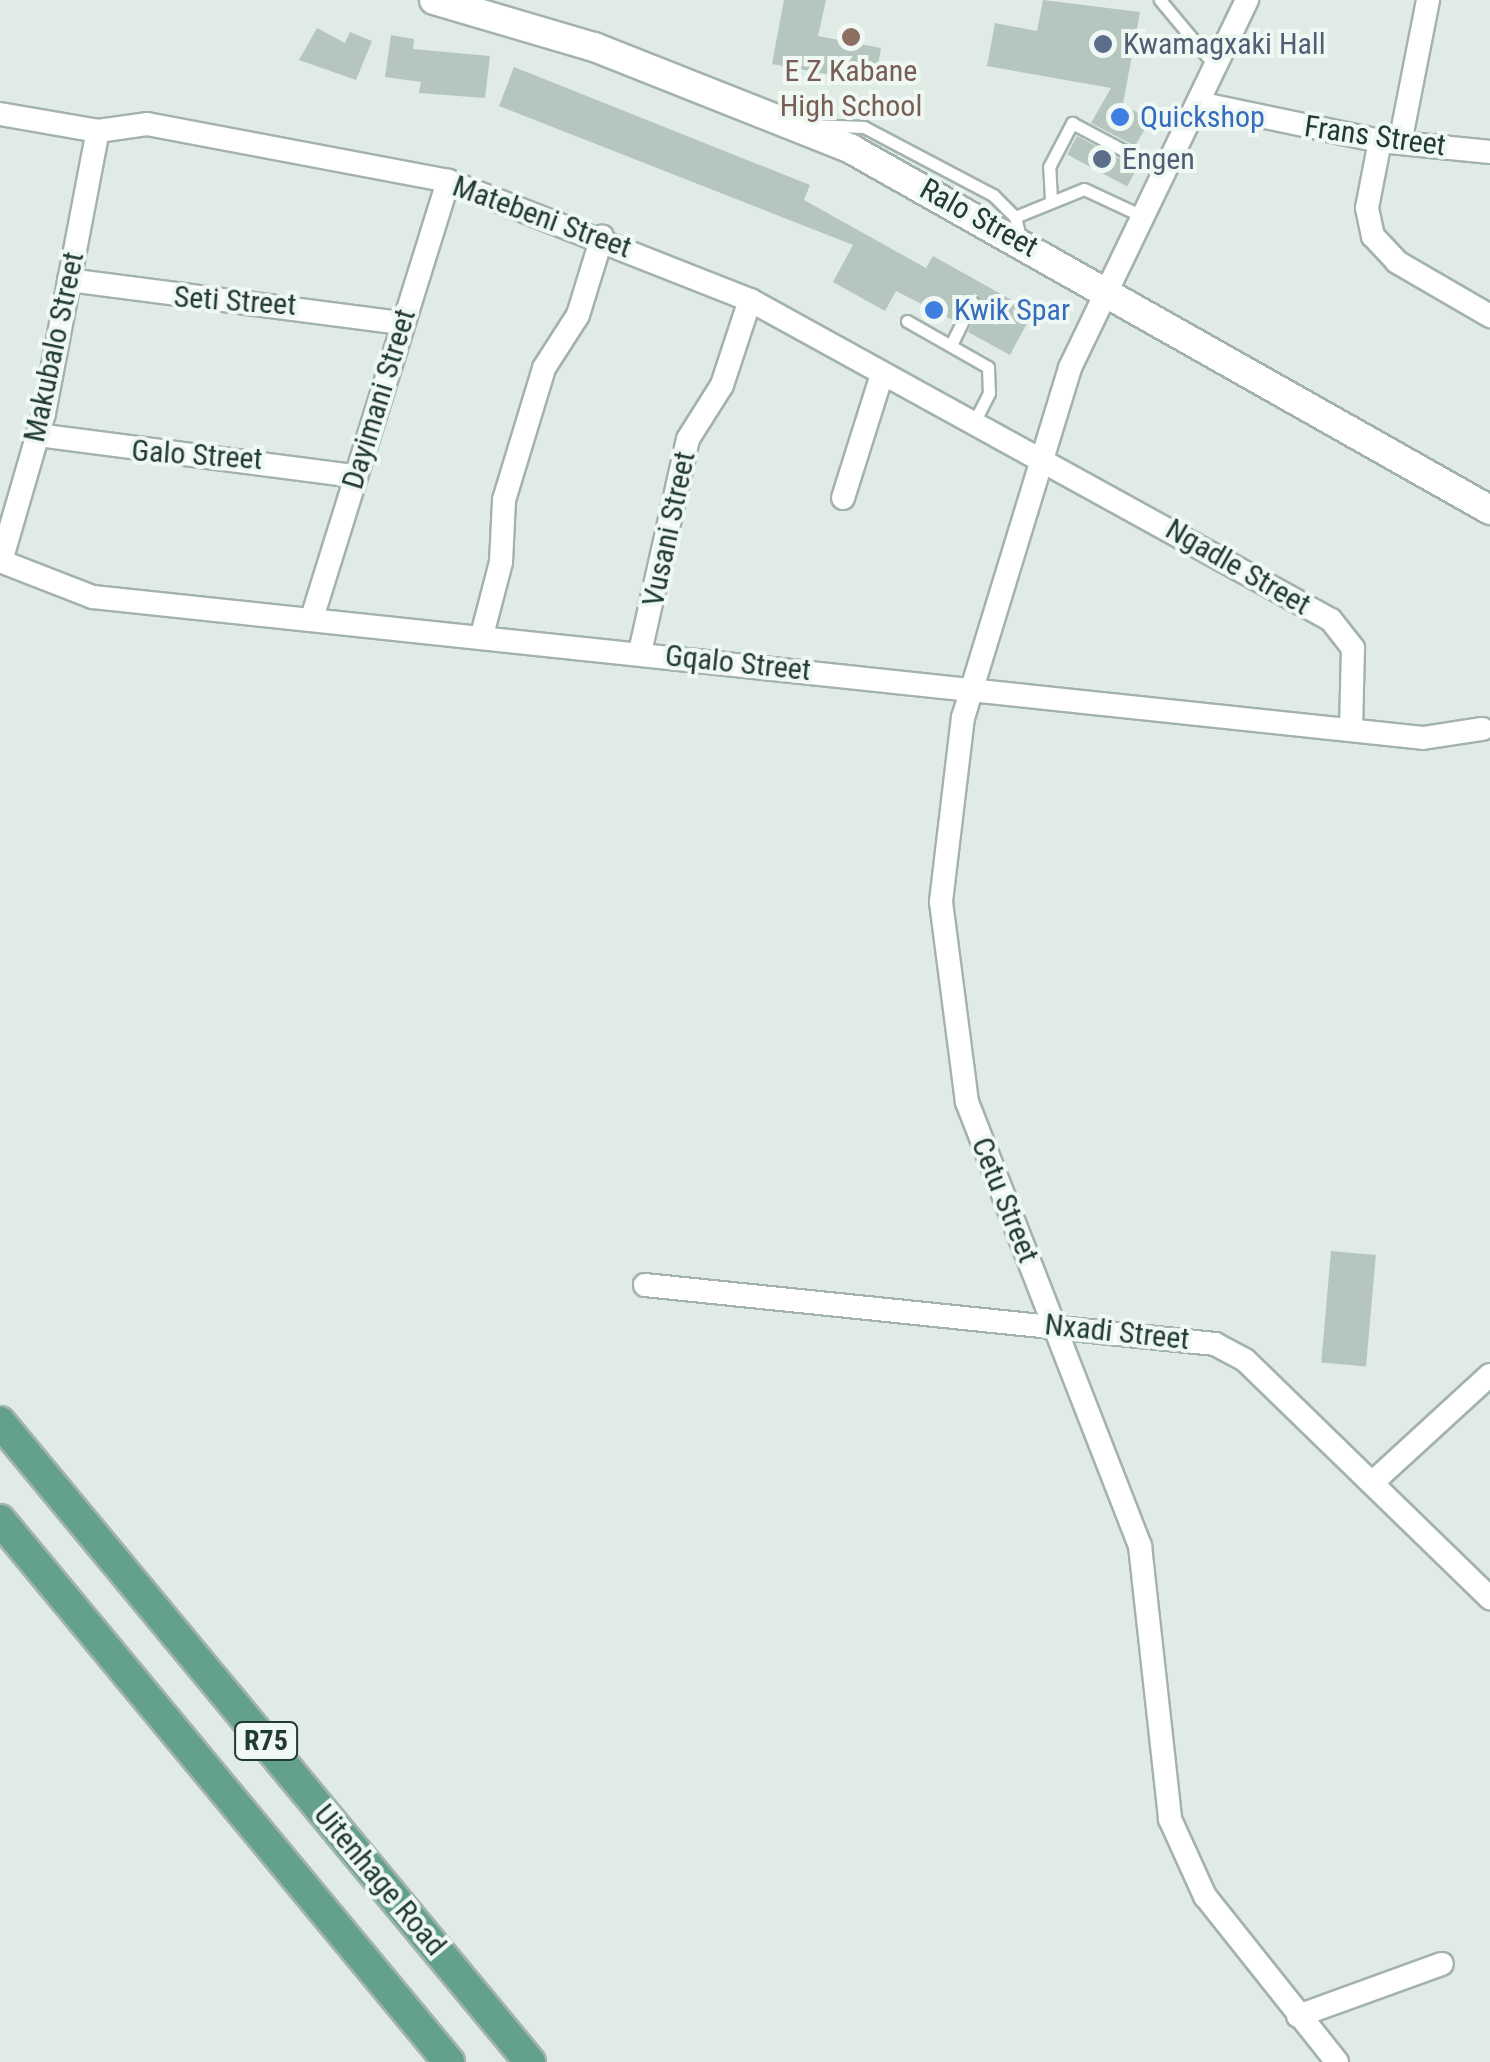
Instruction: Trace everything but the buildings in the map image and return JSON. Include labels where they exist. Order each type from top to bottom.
[{"type":"main road","name":"Uitenhage Road","points":[[0,1422],[530,2062]]},
{"type":"main road","name":"Uitenhage Road","points":[[0,1520],[449,2062]]},
{"type":"street","name":"Ralo Street","points":[[434,0],[594,47],[798,126],[1018,229],[1103,288],[1490,510]]},
{"type":"street","name":"Cetu Street","points":[[1247,0],[1203,104],[1103,288],[1040,462],[971,687],[942,862],[952,1024],[981,1144],[1056,1325],[1140,1546],[1155,1642],[1158,1766],[1180,1848],[1205,1896],[1337,2062]]},
{"type":"street","points":[[1428,0],[1390,142],[1367,208],[1373,236],[1397,262],[1490,316]]},
{"type":"street","name":"Frans Street","points":[[1203,104],[1390,142],[1490,152]]},
{"type":"street","name":"Matebeni Street","points":[[0,114],[98,131],[147,124],[448,181],[602,238],[750,300],[1040,462]]},
{"type":"street","name":"Makubalo Street","points":[[1,561],[38,435],[98,131]]},
{"type":"street","name":"Dayimani Street","points":[[312,618],[448,181]]},
{"type":"street","points":[[482,635],[501,562],[504,500],[544,368],[578,314],[602,238]]},
{"type":"street","name":"Seti Street","points":[[68,280],[402,323]]},
{"type":"street","name":"Vusani Street","points":[[640,652],[693,424],[722,385],[750,300]]},
{"type":"street","points":[[842,498],[882,374]]},
{"type":"street","name":"Galo Street","points":[[38,435],[355,476]]},
{"type":"street","name":"Ngadle Street","points":[[1040,462],[1090,481],[1340,628],[1353,648],[1351,729]]},
{"type":"street","name":"Gqalo Street","points":[[1,561],[72,594],[1438,739],[1482,729]]},
{"type":"street","name":"Nxadi Street","points":[[645,1284],[1056,1325],[1227,1349],[1490,1598]]},
{"type":"street","points":[[1372,1483],[1490,1375]]},
{"type":"street","points":[[1298,2016],[1442,1964]]},
{"type":"lane","points":[[1160,0],[1219,70]]},
{"type":"lane","points":[[1051,200],[1048,168],[1072,123],[1166,174]]},
{"type":"lane","points":[[1018,229],[1051,200],[1084,189],[1142,216]]},
{"type":"lane","points":[[951,345],[972,302]]},
{"type":"lane","points":[[907,320],[990,371],[973,425]]},
{"type":"place","name":"E Z Kabane High School","points":[[851,37]]},
{"type":"place","name":"Kwamagxaki Hall","points":[[1103,44]]},
{"type":"place","name":"Quickshop","points":[[1120,117]]},
{"type":"place","name":"Engen","points":[[1102,159]]},
{"type":"place","name":"Kwik Spar","points":[[934,310]]}]
